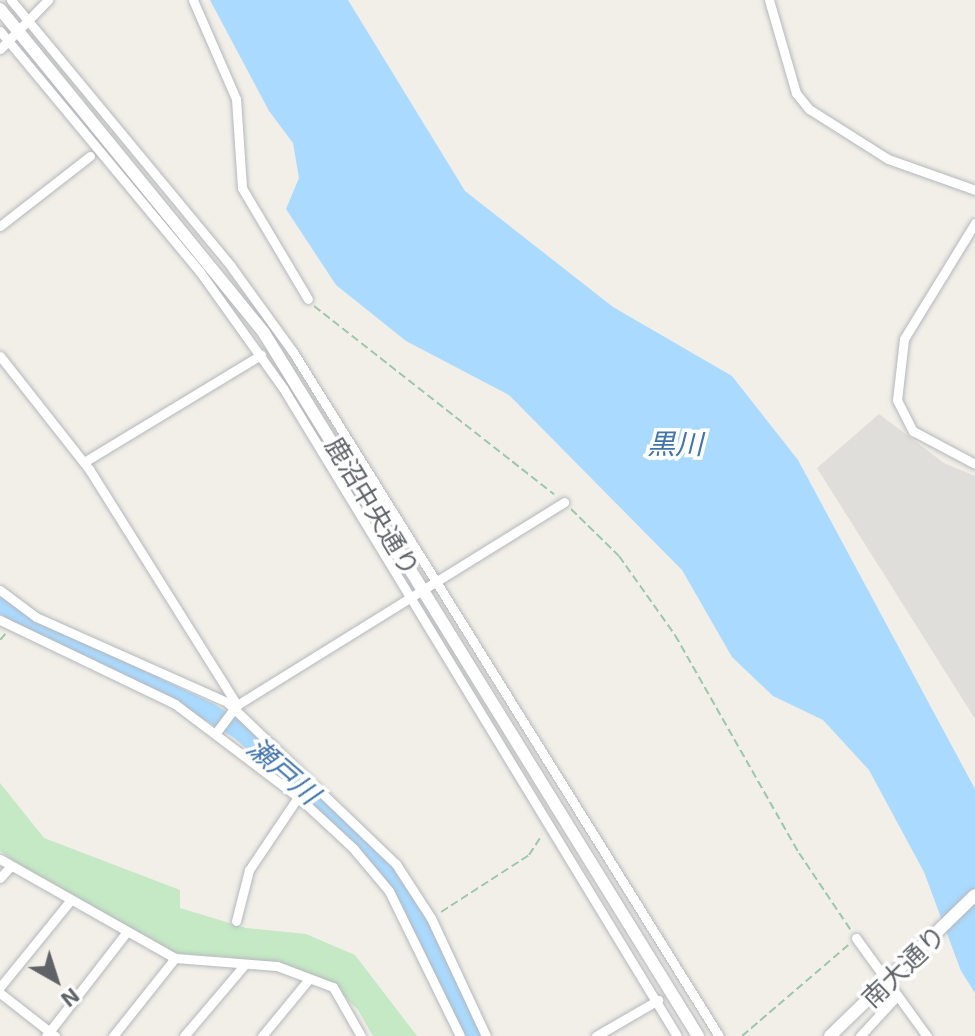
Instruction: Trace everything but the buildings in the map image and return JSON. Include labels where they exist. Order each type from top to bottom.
[{"type":"street","points":[[11,0],[258,302],[436,582],[715,1034]]},
{"type":"street","points":[[0,49],[4,35],[48,0]]},
{"type":"street","points":[[193,0],[236,99],[242,188],[308,299]]},
{"type":"street","points":[[769,0],[796,93],[809,109],[888,159],[975,190]]},
{"type":"street","name":"鹿沼中央通り","points":[[0,9],[264,333],[698,1036]]},
{"type":"street","points":[[4,35],[200,272],[261,355],[609,918],[677,1036]]},
{"type":"street","points":[[0,226],[90,156]]},
{"type":"street","points":[[975,223],[904,339],[897,400],[913,431],[975,464]]},
{"type":"street","points":[[84,462],[261,355]]},
{"type":"street","points":[[0,356],[84,462],[236,708]]},
{"type":"street","points":[[215,734],[236,708],[564,502]]},
{"type":"street","points":[[0,590],[36,617],[236,708],[370,834],[396,864],[431,918],[486,1036]]},
{"type":"street","points":[[0,620],[10,628],[175,704],[298,797],[353,848],[389,891],[460,1036]]},
{"type":"street","points":[[236,921],[249,870],[298,797]]},
{"type":"street","points":[[0,859],[125,934],[175,958],[277,966],[333,987],[359,1035]]},
{"type":"street","points":[[0,878],[10,867]]},
{"type":"street","name":"南大通り","points":[[830,1036],[975,895]]},
{"type":"street","points":[[69,902],[1,996],[50,1035],[125,934]]},
{"type":"street","points":[[609,918],[633,903]]},
{"type":"street","points":[[856,938],[927,1036]]},
{"type":"street","points":[[113,1036],[175,958]]},
{"type":"street","points":[[184,1036],[245,964]]},
{"type":"street","points":[[262,1036],[309,979]]},
{"type":"street","points":[[860,1036],[896,997]]},
{"type":"street","points":[[596,1036],[658,1000]]},
{"type":"path","points":[[308,299],[564,502],[619,556],[675,635],[799,853],[856,938],[742,1036]]},
{"type":"path","points":[[0,640],[10,628]]},
{"type":"path","points":[[431,918],[529,855],[552,826]]},
{"type":"shaded area","points":[[879,414],[944,463],[975,476],[975,719],[817,468]]},
{"type":"green space","points":[[0,783],[44,838],[180,890],[180,908],[246,928],[306,934],[355,955],[417,1036],[373,1036],[358,1010],[328,980],[228,957],[173,953],[39,878],[0,851]]},
{"type":"water","name":"黒川","points":[[210,0],[348,0],[465,191],[613,307],[732,376],[798,460],[975,789],[975,993],[961,971],[924,872],[869,770],[823,720],[773,696],[732,657],[682,570],[509,395],[406,341],[336,285],[286,209],[299,178],[293,143],[269,111]]},
{"type":"waterway","name":"瀬戸川","points":[[0,603],[50,636],[208,711],[241,732],[321,802],[390,876],[425,932],[474,1036]]}]
